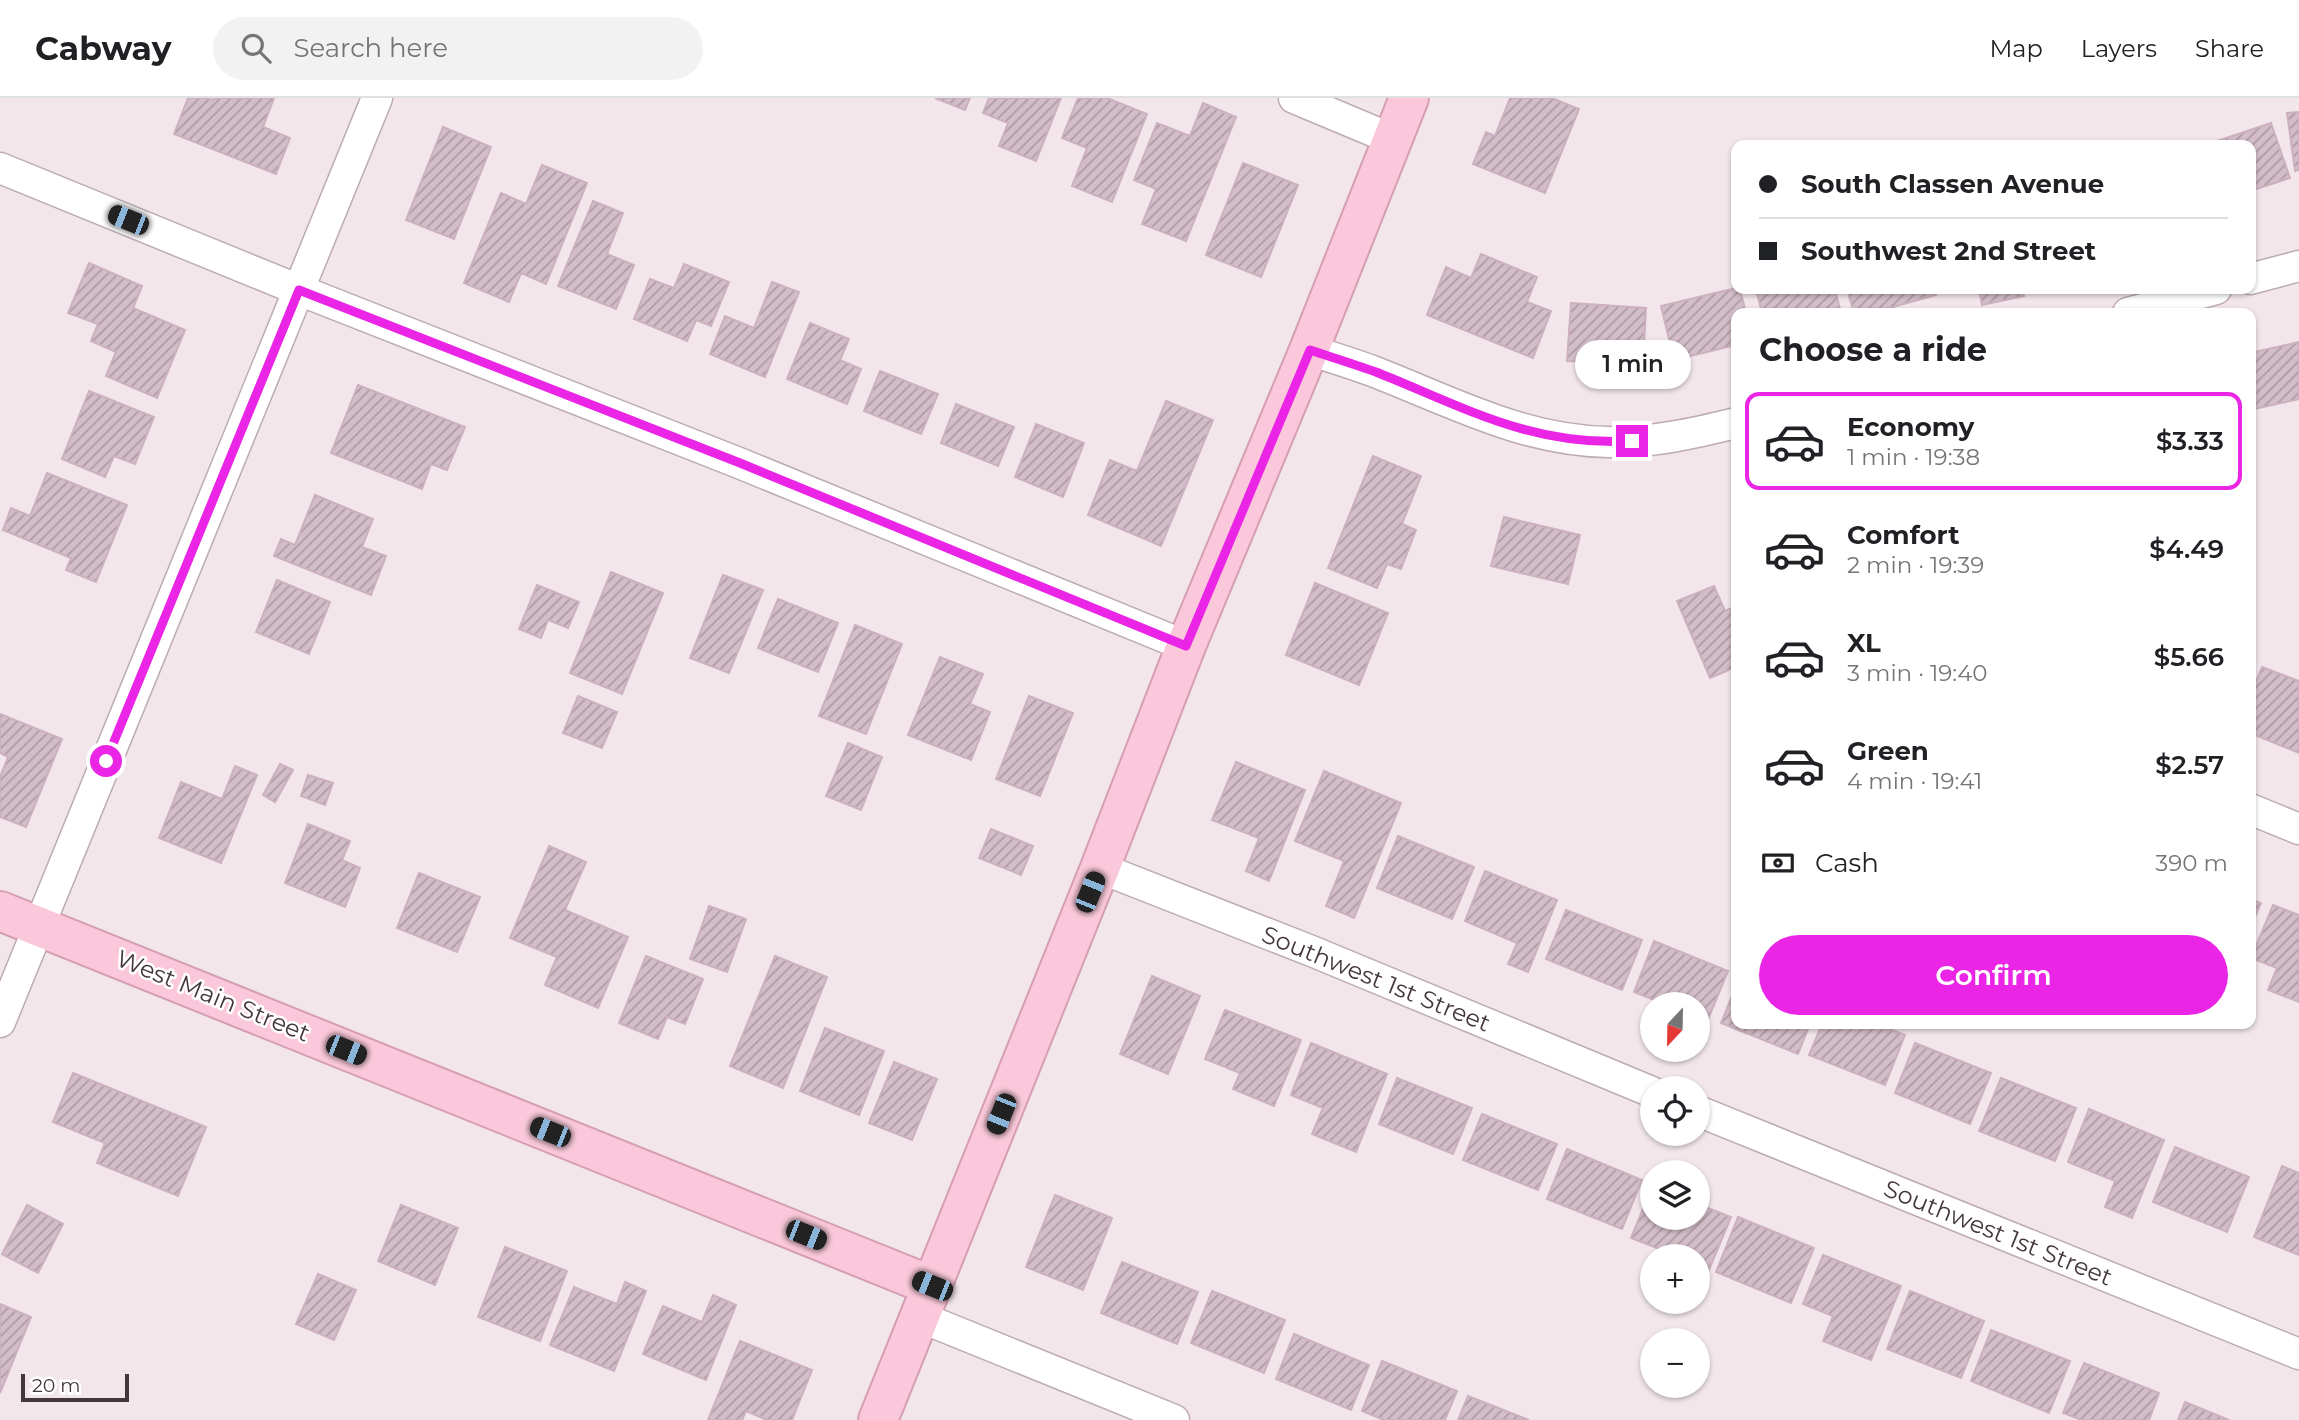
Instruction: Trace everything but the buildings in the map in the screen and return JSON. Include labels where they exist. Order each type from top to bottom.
[{"type":"street","points":[[0,1022],[377,98]]},
{"type":"street","points":[[1294,98],[1392,139]]},
{"type":"street","points":[[878,1420],[1100,868],[1186,646],[1310,350],[1409,98]]},
{"type":"street","points":[[0,168],[299,290],[727,457],[1186,646]]},
{"type":"street","points":[[2256,277],[2299,266]]},
{"type":"street","points":[[2146,308],[2198,294]]},
{"type":"street","points":[[1310,350],[1375,372],[1471,413],[1527,432],[1609,442],[1654,440],[1731,424]]},
{"type":"street","points":[[2256,811],[2299,829]]},
{"type":"street","name":"Southwest 1st Street","points":[[1100,868],[1314,952],[1640,1087]]},
{"type":"street","name":"West Main Street","points":[[0,911],[926,1302],[1174,1420]]},
{"type":"street","name":"Southwest 1st Street","points":[[1710,1116],[2299,1354]]},
{"type":"route","points":[[106,761],[299,290],[740,463],[1186,646],[1310,350],[1375,372],[1471,413],[1527,432],[1569,439],[1632,441]]}]
